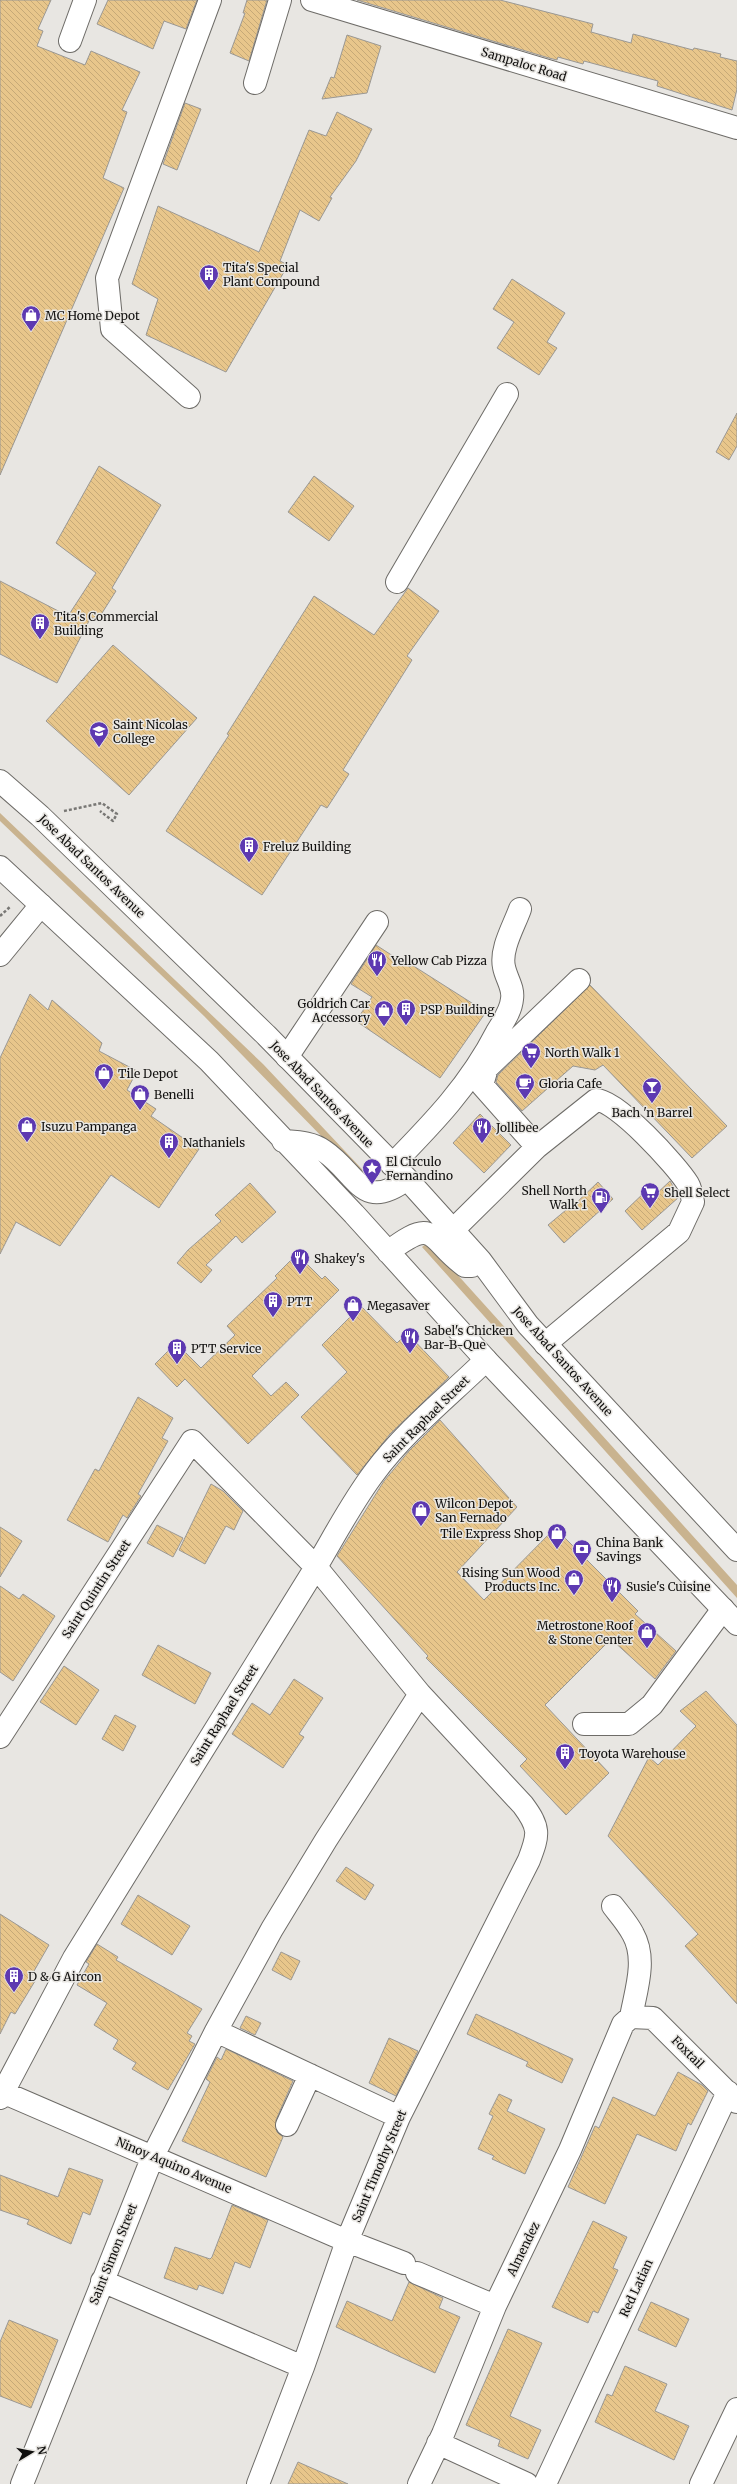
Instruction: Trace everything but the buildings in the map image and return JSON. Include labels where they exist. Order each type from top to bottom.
[{"type":"main road","points":[[70,41],[85,0]]},
{"type":"main road","points":[[189,396],[112,330],[107,278],[210,0]]},
{"type":"main road","points":[[255,83],[280,0]]},
{"type":"main road","name":"Sampaloc Road","points":[[312,0],[737,128]]},
{"type":"main road","points":[[397,582],[507,394]]},
{"type":"main road","name":"Jose Abad Santos Avenue","points":[[0,781],[40,816],[287,1057],[400,1172],[480,1260],[528,1325],[737,1550]]},
{"type":"main road","points":[[0,867],[209,1061],[388,1252],[486,1360],[730,1617],[652,1705],[629,1724],[584,1724]]},
{"type":"main road","points":[[0,955],[41,905]]},
{"type":"main road","points":[[283,1141],[300,1142],[324,1150],[356,1182],[372,1193],[386,1193],[400,1172],[468,1082],[486,1055],[510,1008],[512,990],[504,967],[503,956],[520,909]]},
{"type":"main road","points":[[287,1057],[377,922]]},
{"type":"main road","points":[[537,1147],[482,1085],[483,1076],[487,1068],[579,980]]},
{"type":"main road","points":[[453,1230],[537,1147],[590,1103],[601,1100],[639,1129],[672,1162],[688,1186],[693,1202],[679,1232],[545,1344]]},
{"type":"main road","points":[[388,1252],[413,1234],[427,1233],[437,1238],[465,1266],[472,1266],[480,1260]]},
{"type":"main road","name":"Saint Raphael Street","points":[[1,2094],[74,1958],[355,1501],[375,1472],[410,1433],[486,1360]]},
{"type":"main road","name":"Saint Timothy Street","points":[[192,1441],[316,1566],[420,1694],[523,1804],[535,1820],[537,1840],[529,1860],[399,2117],[347,2241],[303,2367],[258,2484]]},
{"type":"main road","name":"Saint Quintin Street","points":[[0,1737],[192,1441]]},
{"type":"main road","name":"Saint Simon Street","points":[[22,2484],[153,2156],[216,2031],[272,1929],[326,1840],[420,1694]]},
{"type":"main road","points":[[613,1906],[634,1934],[640,1951],[640,1970],[631,2017]]},
{"type":"main road","name":"Foxtail","points":[[631,2017],[653,2018],[732,2097]]},
{"type":"main road","name":"Almendez","points":[[419,2484],[438,2443],[495,2306],[570,2150],[623,2024],[631,2017]]},
{"type":"main road","points":[[216,2031],[399,2117]]},
{"type":"main road","points":[[287,2125],[310,2075]]},
{"type":"main road","name":"Ninoy Aquino Avenue","points":[[1,2094],[153,2156],[495,2306]]},
{"type":"main road","name":"Red Latian","points":[[545,2484],[732,2097]]},
{"type":"main road","points":[[102,2281],[303,2367]]},
{"type":"main road","points":[[701,2484],[737,2409]]},
{"type":"main road","points":[[438,2443],[527,2484]]},
{"type":"path","points":[[40,816],[102,803],[118,814],[113,821],[100,811]]},
{"type":"shaded area","points":[[0,813],[263,1064],[375,1183],[371,1187],[204,1016],[0,821]]},
{"type":"shaded area","points":[[428,1242],[737,1585],[737,1598],[422,1247]]},
{"type":"place","name":"Tita's Special Plant Compound","points":[[209,291]]},
{"type":"place","name":"MC Home Depot","points":[[31,332]]},
{"type":"place","name":"Tita's Commercial Building","points":[[40,640]]},
{"type":"place","name":"Saint Nicolas College","points":[[99,748]]},
{"type":"place","name":"Freluz Building","points":[[249,863]]},
{"type":"place","name":"Yellow Cab Pizza","points":[[377,977]]},
{"type":"place","name":"PSP Building","points":[[406,1026]]},
{"type":"place","name":"Goldrich Car Accessory","points":[[384,1027]]},
{"type":"place","name":"North Walk 1","points":[[531,1069]]},
{"type":"place","name":"Tile Depot","points":[[104,1090]]},
{"type":"place","name":"Gloria Cafe","points":[[525,1100]]},
{"type":"place","name":"Bach 'n Barrel","points":[[652,1104]]},
{"type":"place","name":"Benelli","points":[[140,1111]]},
{"type":"place","name":"Isuzu Pampanga","points":[[27,1143]]},
{"type":"place","name":"Jollibee","points":[[482,1144]]},
{"type":"place","name":"Nathaniels","points":[[169,1159]]},
{"type":"place","name":"El Circulo Fernandino","points":[[372,1185]]},
{"type":"place","name":"Shell Select","points":[[650,1209]]},
{"type":"place","name":"Shell North Walk 1","points":[[601,1214]]},
{"type":"place","name":"Shakey's","points":[[300,1275]]},
{"type":"place","name":"PTT","points":[[273,1318]]},
{"type":"place","name":"Megasaver","points":[[353,1322]]},
{"type":"place","name":"Sabel's Chicken Bar-B-Que","points":[[410,1354]]},
{"type":"place","name":"PTT Service","points":[[177,1365]]},
{"type":"place","name":"Wilcon Depot San Fernado","points":[[421,1527]]},
{"type":"place","name":"Tile Express Shop","points":[[557,1550]]},
{"type":"place","name":"China Bank Savings","points":[[582,1566]]},
{"type":"place","name":"Rising Sun Wood Products Inc.","points":[[574,1596]]},
{"type":"place","name":"Susie's Cuisine","points":[[612,1603]]},
{"type":"place","name":"Metrostone Roof & Stone Center","points":[[647,1649]]},
{"type":"place","name":"Toyota Warehouse","points":[[565,1770]]},
{"type":"place","name":"D & G Aircon","points":[[14,1993]]}]
